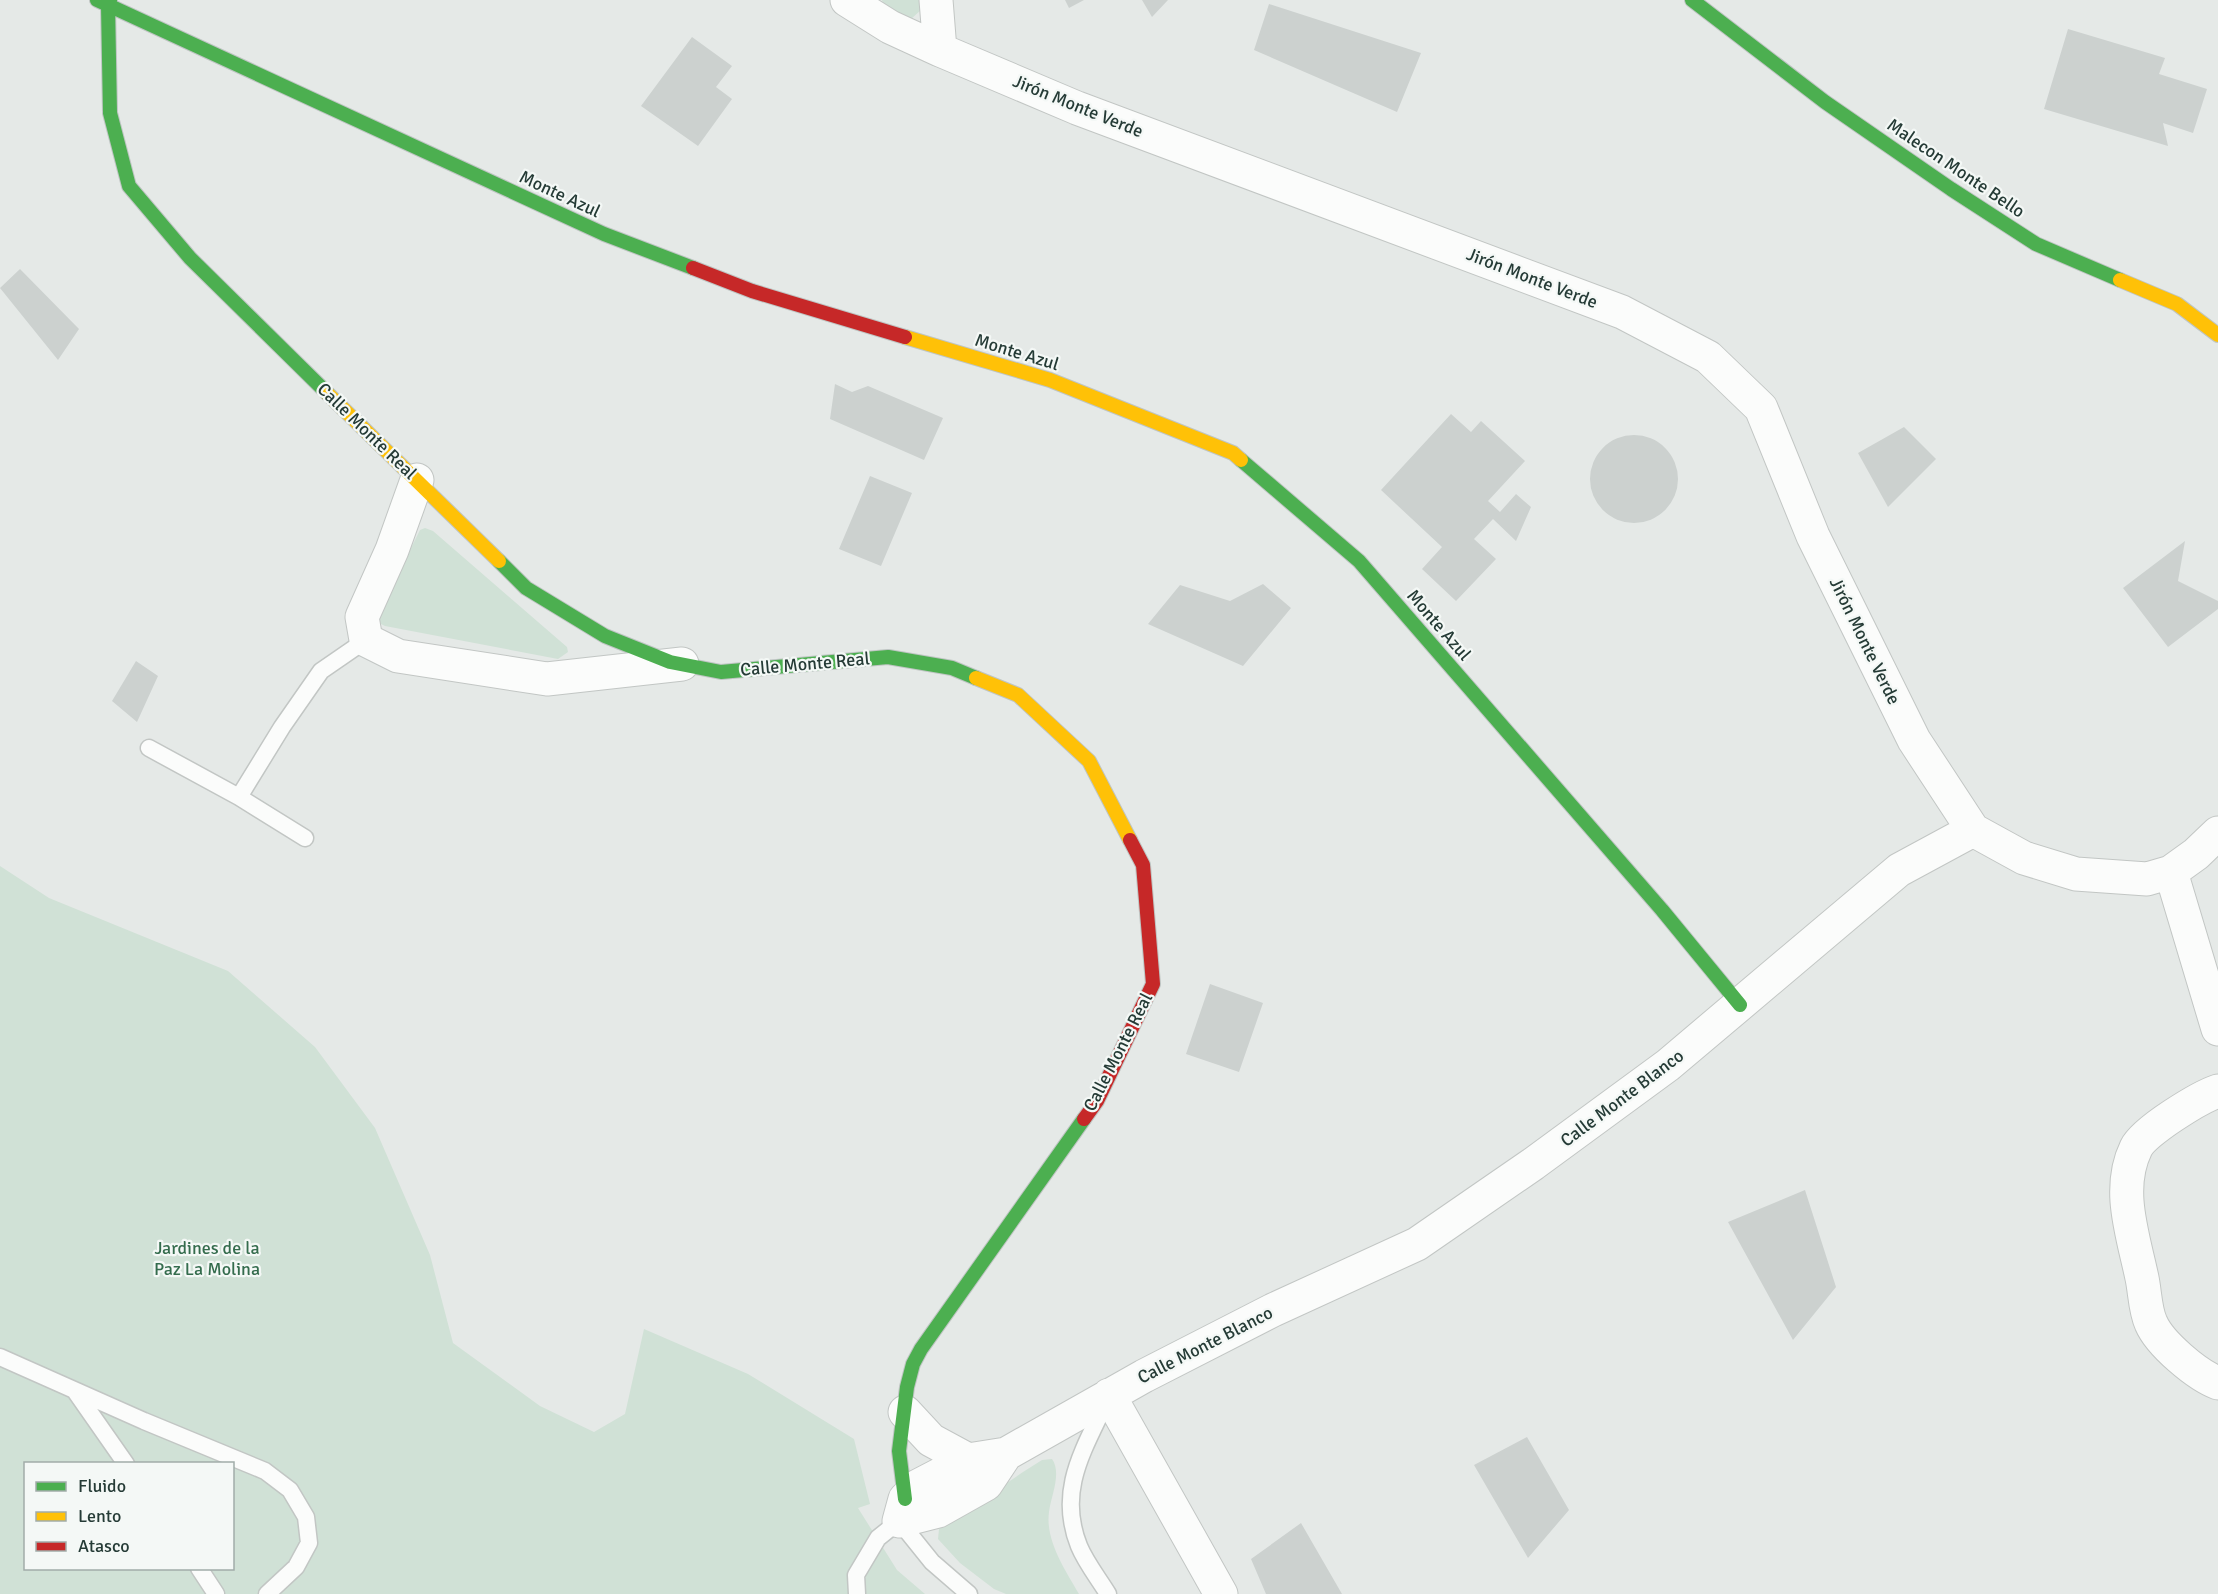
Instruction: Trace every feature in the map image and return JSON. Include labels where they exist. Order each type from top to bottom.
[{"type":"street","name":"Jirón Monte Verde","points":[[847,0],[890,27],[1077,108],[1622,312],[1708,357],[1761,408],[1813,536],[1908,729],[1973,830]]},
{"type":"street","points":[[936,0],[940,50]]},
{"type":"street","name":"Malecon Monte Bello","points":[[1692,0],[1825,102],[1951,189],[2036,244],[2177,304],[2218,335]]},
{"type":"street","name":"Calle Monte Real","points":[[105,2],[110,113],[129,186],[190,258],[526,588],[605,636],[670,662],[721,672],[888,657],[952,668],[1018,695],[1089,760],[1143,865],[1153,984],[1097,1101],[921,1349],[913,1364],[899,1451],[902,1510]]},
{"type":"street","name":"Monte Azul","points":[[105,2],[604,234],[752,291],[1050,380],[1233,453],[1359,561],[1662,910],[1740,1005]]},
{"type":"street","points":[[417,480],[392,550],[362,617],[366,640],[398,656],[547,679],[682,664]]},
{"type":"street","points":[[1973,830],[2024,858],[2076,874],[2146,879],[2171,872],[2196,854],[2218,833]]},
{"type":"street","name":"Calle Monte Blanco","points":[[902,1510],[918,1486],[968,1460],[1006,1454],[1109,1395],[1273,1310],[1418,1244],[1533,1164],[1668,1065],[1899,870],[1973,830]]},
{"type":"street","points":[[2171,872],[2218,1029]]},
{"type":"street","points":[[2218,1091],[2154,1128],[2137,1145],[2128,1168],[2126,1204],[2151,1323],[2174,1353],[2207,1379],[2218,1383]]},
{"type":"street","points":[[1109,1395],[1221,1594]]},
{"type":"street","points":[[905,1412],[931,1440],[968,1460]]},
{"type":"street","name":"Calle Monte Blanco","points":[[902,1510],[938,1511],[986,1484],[1006,1454]]},
{"type":"lane","points":[[239,797],[282,727],[321,671],[366,640]]},
{"type":"lane","points":[[148,748],[239,797],[305,838]]},
{"type":"lane","points":[[0,1357],[265,1471],[290,1490],[306,1517],[309,1543],[297,1567],[267,1594]]},
{"type":"lane","points":[[75,1390],[125,1462]]},
{"type":"lane","points":[[1108,1594],[1080,1548],[1071,1521],[1070,1488],[1082,1452],[1109,1395]]},
{"type":"lane","points":[[902,1510],[932,1562],[969,1594]]},
{"type":"lane","name":"Calle Monte Blanco","points":[[857,1594],[856,1575],[878,1538],[902,1510]]},
{"type":"lane","points":[[200,1570],[216,1594]]},
{"type":"green space","points":[[882,0],[923,0],[921,10],[911,19],[884,7]]},
{"type":"green space","points":[[425,528],[433,531],[567,647],[568,652],[558,659],[379,623],[376,618],[420,530]]},
{"type":"green space","name":"Jardines de la Paz La Molina","points":[[0,866],[49,898],[228,971],[315,1047],[375,1128],[430,1255],[453,1343],[540,1406],[594,1432],[625,1414],[644,1329],[748,1374],[854,1439],[870,1504],[858,1508],[897,1570],[925,1594],[0,1594]]},
{"type":"green space","points":[[1052,1459],[1056,1478],[1049,1512],[1050,1534],[1063,1566],[1079,1594],[1006,1594],[994,1589],[960,1563],[938,1539],[939,1529],[1042,1460]]},
{"type":"building","points":[[1065,0],[1084,0],[1069,8]]},
{"type":"building","points":[[1142,0],[1168,0],[1152,17]]},
{"type":"building","points":[[1269,4],[1421,53],[1397,112],[1254,50]]},
{"type":"building","points":[[2068,29],[2165,58],[2159,74],[2207,89],[2193,133],[2163,123],[2168,146],[2044,109]]},
{"type":"building","points":[[692,37],[732,66],[716,87],[732,99],[698,146],[641,106]]},
{"type":"building","points":[[20,269],[79,329],[58,360],[0,288]]},
{"type":"building","points":[[835,384],[852,392],[868,386],[943,418],[924,460],[830,419]]},
{"type":"building","points":[[1451,414],[1471,432],[1481,421],[1525,461],[1488,501],[1500,512],[1516,494],[1531,507],[1516,541],[1493,519],[1474,539],[1496,559],[1456,601],[1422,569],[1442,547],[1381,490]]},
{"type":"building","points":[[1904,427],[1936,459],[1888,507],[1858,453]]},
{"type":"building","points":[[1634,435],[1659,442],[1671,454],[1678,479],[1671,504],[1659,516],[1634,523],[1609,516],[1597,504],[1590,479],[1597,454],[1609,442]]},
{"type":"building","points":[[870,476],[912,493],[881,566],[839,549]]},
{"type":"building","points":[[2185,541],[2178,581],[2218,601],[2218,609],[2168,647],[2123,588]]},
{"type":"building","points":[[1263,584],[1291,608],[1243,666],[1148,624],[1180,585],[1230,601]]},
{"type":"building","points":[[136,661],[158,676],[137,722],[112,701]]},
{"type":"building","points":[[1210,984],[1263,1003],[1239,1072],[1186,1054]]},
{"type":"building","points":[[1805,1190],[1836,1287],[1793,1340],[1728,1222]]},
{"type":"building","points":[[1527,1437],[1569,1510],[1528,1558],[1474,1465]]},
{"type":"building","points":[[1301,1523],[1342,1594],[1266,1594],[1251,1559]]},
{"type":"traffic: fast","points":[[97,0],[604,234],[693,268]]},
{"type":"traffic: fast","points":[[110,0],[108,5],[110,113],[129,186],[190,258],[328,394]]},
{"type":"traffic: fast","points":[[1692,0],[1825,102],[1951,189],[2036,244],[2120,280]]},
{"type":"traffic: fast","points":[[1241,460],[1359,561],[1662,910],[1740,1005]]},
{"type":"traffic: fast","points":[[499,561],[526,588],[605,636],[670,662],[721,672],[888,657],[952,668],[976,678]]},
{"type":"traffic: fast","points":[[905,1499],[899,1451],[907,1387],[913,1364],[921,1349],[1084,1119]]},
{"type":"traffic: slow","points":[[2120,280],[2177,304],[2218,335]]},
{"type":"traffic: slow","points":[[905,337],[1050,380],[1233,453],[1241,460]]},
{"type":"traffic: slow","points":[[328,394],[499,561]]},
{"type":"traffic: slow","points":[[976,678],[1018,695],[1089,761],[1130,840]]},
{"type":"traffic: jam","points":[[693,268],[752,291],[905,337]]},
{"type":"traffic: jam","points":[[1084,1119],[1097,1101],[1153,984],[1143,865],[1130,840]]}]
